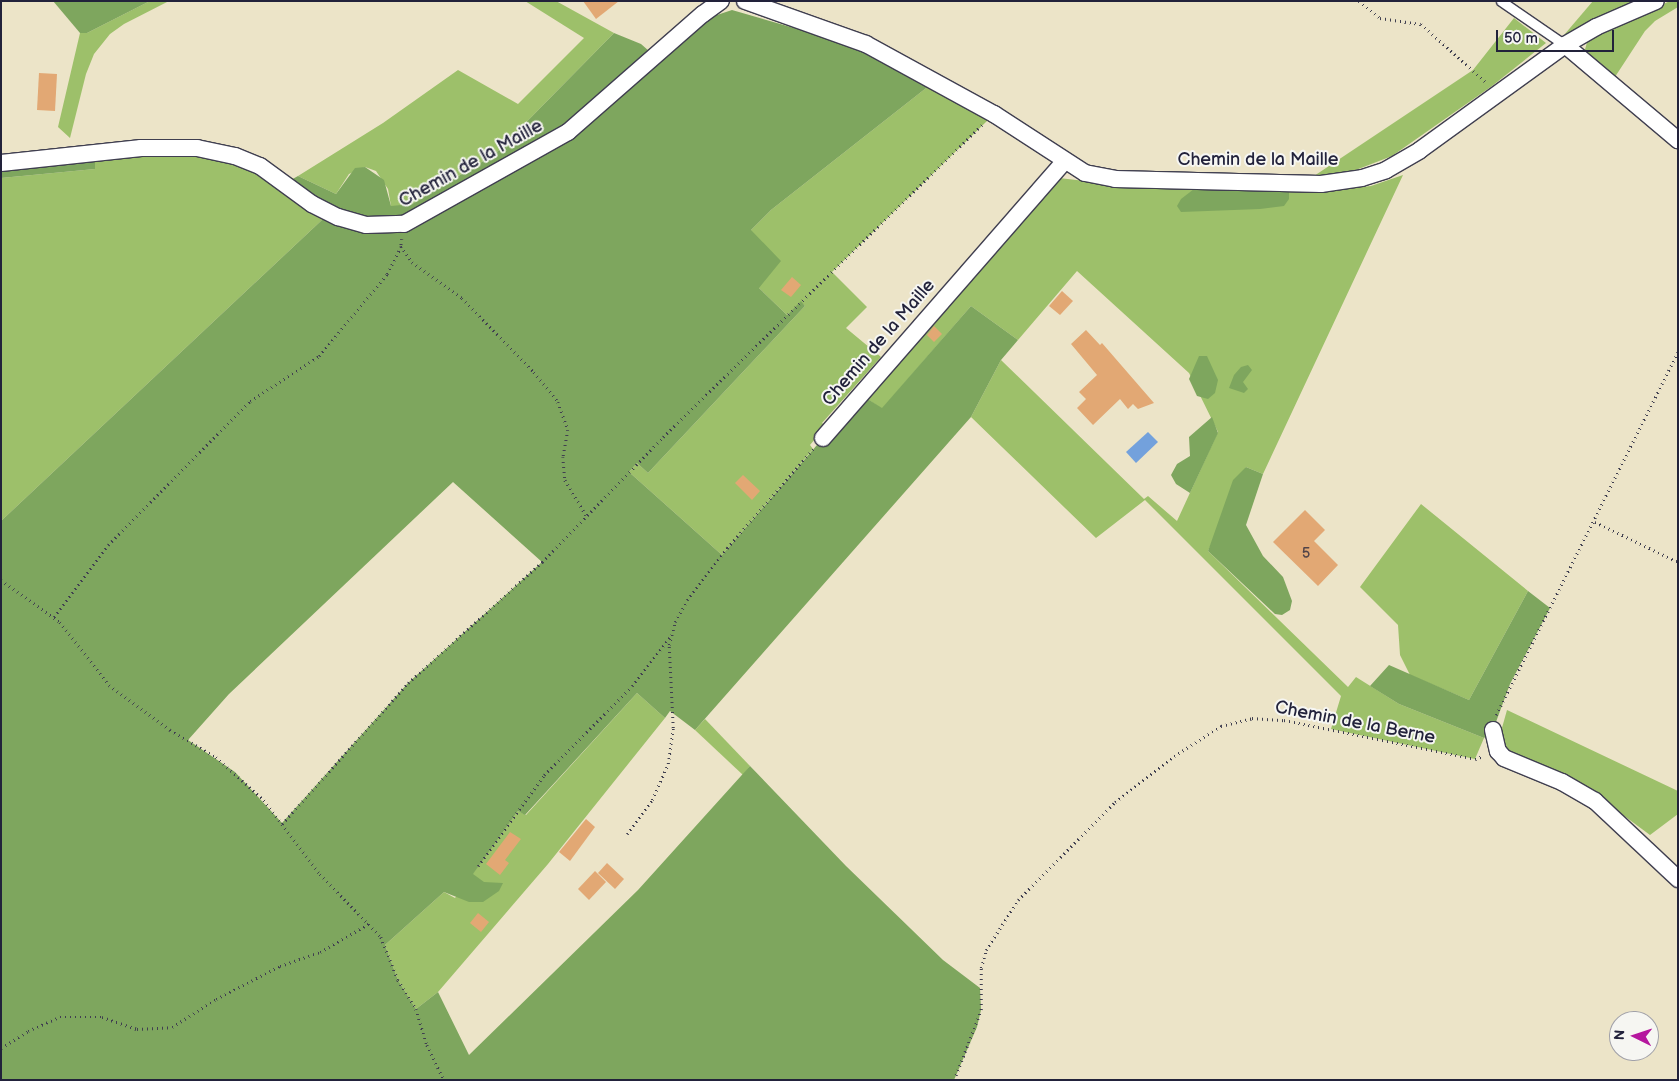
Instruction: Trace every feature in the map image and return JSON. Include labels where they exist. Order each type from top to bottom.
[{"type":"street","name":"Chemin de la Maille","points":[[1,163],[163,146],[197,148],[235,156],[260,166],[312,204],[338,217],[366,226],[404,224],[568,132],[702,14],[721,1]]},
{"type":"street","name":"Chemin de la Maille","points":[[745,1],[866,44],[994,114],[1064,162],[1086,173],[1115,178],[1337,183],[1374,174],[1396,164],[1565,46],[1596,28],[1656,1]]},
{"type":"street","points":[[1565,46],[1678,140]]},
{"type":"street","name":"Chemin de la Maille","points":[[823,438],[1064,162]]},
{"type":"street","points":[[1492,730],[1498,751],[1515,765],[1562,782],[1595,801],[1678,879]]},
{"type":"lane","points":[[1501,1],[1565,46]]},
{"type":"path","points":[[1359,1],[1380,18],[1421,24],[1498,92]]},
{"type":"path","points":[[282,824],[408,683],[542,562],[586,515],[994,114]]},
{"type":"path","points":[[54,618],[108,545],[250,400],[319,356],[387,274],[401,246],[404,224]]},
{"type":"path","points":[[401,246],[412,262],[462,298],[534,372],[558,402],[568,430],[563,457],[565,480],[586,515]]},
{"type":"path","points":[[1492,730],[1510,684],[1595,522],[1678,352]]},
{"type":"path","points":[[478,866],[544,775],[632,686],[670,636],[687,600],[727,548],[823,438]]},
{"type":"path","points":[[1595,522],[1678,562]]},
{"type":"path","points":[[1,580],[54,618],[109,685],[235,772],[282,824],[320,874],[370,922],[382,937],[398,980],[416,1009],[427,1044],[444,1080]]},
{"type":"path","points":[[627,834],[652,800],[668,764],[674,728],[670,636]]},
{"type":"path","name":"Chemin de la Berne","points":[[954,1080],[981,1010],[980,968],[986,950],[1018,900],[1115,802],[1174,756],[1221,726],[1264,718],[1475,759],[1498,751]]},
{"type":"path","points":[[1,1048],[28,1031],[60,1017],[102,1017],[137,1029],[172,1027],[216,999],[280,966],[320,952],[370,922]]},
{"type":"green space","points":[[53,1],[150,1],[87,33],[80,33]]},
{"type":"green space","points":[[150,1],[169,1],[124,24],[110,34],[94,54],[86,74],[70,138],[58,127],[80,33],[87,33]]},
{"type":"green space","points":[[525,1],[556,1],[614,33],[495,154],[412,204],[400,207],[391,206],[388,189],[376,171],[365,167],[349,174],[336,194],[298,176],[383,123],[458,70],[518,104],[584,38]]},
{"type":"green space","points":[[1593,1],[1635,1],[1564,35]]},
{"type":"green space","points":[[1670,1],[1678,1],[1678,7],[1655,21],[1645,31],[1613,80],[1584,53],[1588,39]]},
{"type":"green space","points":[[732,10],[846,43],[930,85],[771,210],[751,230],[781,261],[759,288],[787,315],[801,301],[805,306],[648,473],[637,463],[629,472],[722,555],[823,438],[866,398],[882,408],[971,306],[1018,340],[1001,360],[971,417],[695,730],[670,711],[665,718],[637,693],[525,815],[518,811],[473,874],[484,882],[503,883],[499,891],[483,902],[469,902],[444,892],[385,945],[398,980],[416,1009],[438,992],[469,1055],[638,890],[750,766],[846,866],[943,960],[980,988],[981,1010],[977,1027],[954,1080],[1,1080],[1,521],[323,219],[367,231],[412,230],[571,137],[708,18]],"holes":[[[453,482],[542,562],[408,683],[282,823],[235,772],[188,740],[229,694]]]},
{"type":"green space","points":[[1514,18],[1546,43],[1492,86],[1392,156],[1348,173],[1314,176],[1473,70]]},
{"type":"green space","points":[[614,33],[641,44],[649,51],[564,127],[423,209],[386,221],[332,209],[289,181],[298,176],[336,194],[355,168],[365,167],[384,180],[391,206],[412,204],[495,154]]},
{"type":"green space","points":[[930,85],[988,120],[832,272],[867,307],[846,328],[881,357],[822,423],[826,426],[810,445],[813,449],[722,555],[629,472],[637,463],[648,473],[805,306],[801,302],[787,315],[759,288],[751,230],[771,210]]},
{"type":"green space","points":[[136,154],[205,155],[251,169],[323,219],[1,521],[1,178],[95,169],[95,159]]},
{"type":"green space","points":[[95,159],[95,169],[1,178],[1,168]]},
{"type":"green space","points":[[1403,175],[1263,474],[1246,467],[1208,551],[1348,687],[1356,677],[1399,704],[1484,738],[1475,759],[1331,729],[1341,696],[1145,500],[1096,538],[971,417],[1001,360],[1144,499],[1148,496],[1177,521],[1218,432],[1189,373],[1077,271],[1018,340],[971,306],[882,409],[866,398],[1059,178],[1146,188],[1329,191],[1371,186]]},
{"type":"green space","points":[[1194,189],[1289,191],[1289,199],[1284,206],[1260,209],[1181,212],[1177,206],[1181,199]]},
{"type":"green space","points":[[1199,356],[1207,356],[1218,380],[1215,393],[1208,399],[1197,396],[1189,379]]},
{"type":"green space","points":[[1248,365],[1252,370],[1243,382],[1248,389],[1244,393],[1229,388],[1234,375],[1241,367]]},
{"type":"green space","points":[[1212,417],[1218,433],[1190,493],[1176,484],[1171,475],[1177,464],[1190,456],[1189,437]]},
{"type":"green space","points":[[1246,467],[1263,474],[1246,525],[1263,556],[1283,577],[1292,601],[1290,610],[1282,615],[1275,614],[1208,551],[1233,480]]},
{"type":"green space","points":[[1421,504],[1528,591],[1469,700],[1410,675],[1400,655],[1398,625],[1360,587]]},
{"type":"green space","points":[[1528,591],[1550,608],[1510,684],[1493,730],[1484,738],[1399,704],[1370,686],[1389,665],[1469,700]]},
{"type":"green space","points":[[637,693],[665,718],[548,864],[438,992],[416,1009],[398,980],[385,945],[444,892],[455,898],[518,811],[526,815]]},
{"type":"green space","points":[[1507,710],[1678,791],[1678,814],[1650,835],[1592,792],[1509,752],[1500,735]]},
{"type":"green space","points":[[705,719],[750,766],[743,775],[695,730]]},
{"type":"water","points":[[1148,432],[1158,442],[1136,463],[1126,452]]},
{"type":"building","points":[[583,1],[619,1],[596,19]]},
{"type":"building","points":[[39,73],[57,74],[55,111],[37,110]]},
{"type":"building","points":[[792,277],[801,285],[791,297],[781,290]]},
{"type":"building","points":[[1062,291],[1073,301],[1060,315],[1049,306]]},
{"type":"building","points":[[934,326],[942,334],[934,342],[927,335]]},
{"type":"building","points":[[1086,330],[1100,345],[1102,343],[1154,403],[1138,409],[1133,404],[1128,409],[1120,399],[1093,425],[1077,408],[1086,399],[1079,392],[1097,375],[1071,344]]},
{"type":"building","points":[[743,475],[760,491],[752,500],[735,483]]},
{"type":"building","points":[[1305,510],[1325,530],[1314,541],[1338,565],[1318,586],[1273,542]]},
{"type":"building","points":[[586,819],[595,827],[570,861],[559,852]]},
{"type":"building","points":[[510,832],[521,839],[505,860],[509,863],[500,875],[486,864]]},
{"type":"building","points":[[607,863],[624,879],[615,889],[598,873]]},
{"type":"building","points":[[595,871],[606,882],[589,900],[578,889]]},
{"type":"building","points":[[478,913],[489,922],[481,932],[470,923]]}]
